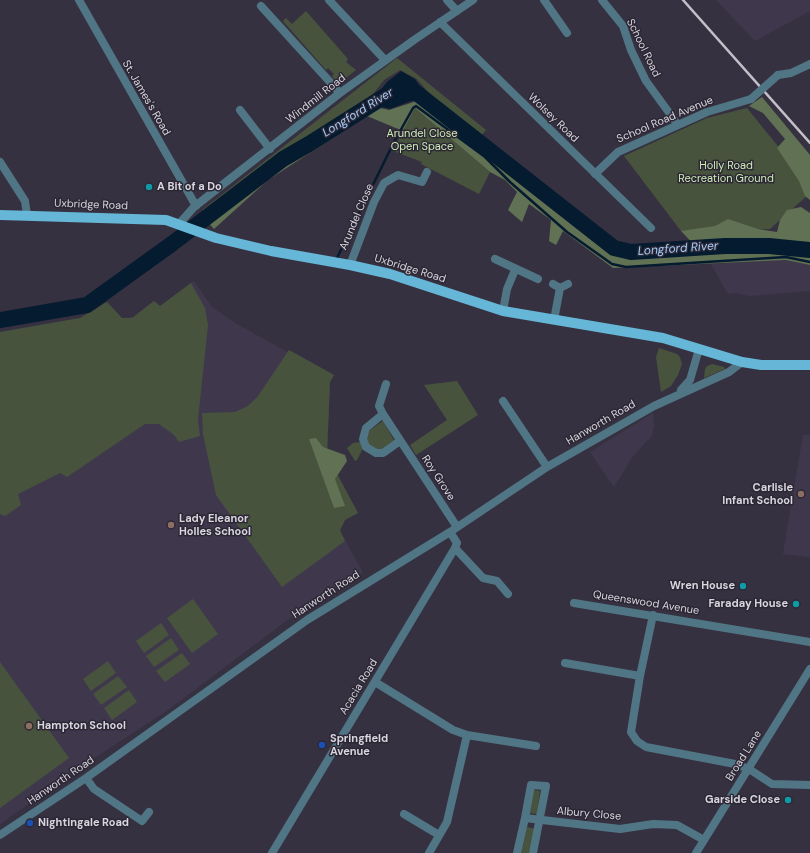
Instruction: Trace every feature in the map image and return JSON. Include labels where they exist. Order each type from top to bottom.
[{"type":"main road","name":"Uxbridge Road","points":[[0,215],[166,220],[206,234],[271,251],[350,265],[390,274],[504,311],[662,338],[742,362],[761,365],[810,366]]},
{"type":"street","name":"St. James's Road","points":[[79,0],[196,206]]},
{"type":"street","points":[[329,0],[385,60]]},
{"type":"street","points":[[447,0],[457,11]]},
{"type":"street","name":"Windmill Road","points":[[182,225],[196,206],[340,93],[385,60],[473,0]]},
{"type":"street","points":[[544,0],[567,33]]},
{"type":"street","name":"School Road","points":[[602,0],[623,26],[631,50],[646,81],[678,125]]},
{"type":"street","points":[[261,6],[340,93]]},
{"type":"street","name":"Wolsey Road","points":[[440,22],[651,228]]},
{"type":"street","name":"School Road Avenue","points":[[595,174],[618,152],[707,112],[751,99],[778,75],[791,73],[810,64]]},
{"type":"street","points":[[240,110],[270,149]]},
{"type":"street","points":[[0,162],[25,201],[27,215]]},
{"type":"street","name":"Arundel Close","points":[[350,265],[374,202],[384,183],[398,175],[422,182],[427,172]]},
{"type":"street","points":[[495,259],[515,270],[538,279]]},
{"type":"street","points":[[504,311],[507,289],[515,270]]},
{"type":"street","points":[[554,320],[560,285]]},
{"type":"street","name":"Hanworth Road","points":[[678,394],[690,380],[699,349]]},
{"type":"street","name":"Hanworth Road","points":[[0,835],[86,778],[307,620],[454,530],[546,467],[678,394],[729,372],[742,362]]},
{"type":"street","points":[[386,384],[380,406],[383,414],[366,428],[363,438],[366,447],[376,453],[383,453],[400,441]]},
{"type":"street","points":[[503,402],[546,467]]},
{"type":"street","name":"Roy Grove","points":[[383,414],[454,530]]},
{"type":"street","points":[[454,530],[457,543],[455,548],[483,578],[497,582],[508,594]]},
{"type":"street","name":"Acacia Road","points":[[272,853],[455,548]]},
{"type":"street","name":"Queenswood Avenue","points":[[574,602],[810,642]]},
{"type":"street","points":[[653,615],[640,676],[631,732],[637,741],[646,747],[735,764],[749,769],[772,784],[810,785]]},
{"type":"street","points":[[565,663],[640,676]]},
{"type":"street","name":"Broad Lane","points":[[696,853],[810,669]]},
{"type":"street","points":[[375,682],[453,730],[467,735],[536,746]]},
{"type":"street","points":[[429,853],[447,822],[467,735]]},
{"type":"street","points":[[86,778],[94,789],[142,821],[149,812]]},
{"type":"street","name":"Albury Close","points":[[517,853],[531,785],[546,786],[541,820],[533,853]]},
{"type":"street","points":[[404,814],[439,835]]},
{"type":"street","name":"Albury Close","points":[[525,818],[620,829],[652,824],[677,825],[704,840]]},
{"type":"shaded area","points":[[716,0],[810,0],[810,11],[755,41]]},
{"type":"shaded area","points":[[786,260],[810,265],[810,291],[749,296],[737,293],[728,294],[711,264]]},
{"type":"shaded area","name":"Lady Eleanor Holles School","points":[[194,281],[211,306],[235,323],[287,352],[289,350],[334,375],[330,382],[327,455],[358,513],[345,520],[340,531],[363,573],[294,615],[168,710],[85,764],[0,824],[0,332],[80,318],[107,302],[122,318],[134,317],[154,301],[160,306]]},
{"type":"shaded area","points":[[653,413],[654,427],[651,437],[633,456],[614,487],[590,452]]},
{"type":"shaded area","name":"Carlisle Infant School","points":[[803,435],[810,435],[810,557],[783,554]]},
{"type":"green space","points":[[306,11],[348,59],[346,62],[356,70],[338,84],[332,76],[334,74],[328,68],[326,70],[283,21],[286,18],[292,24]]},
{"type":"green space","points":[[397,58],[486,130],[481,136],[429,93],[417,79],[400,70],[384,80],[370,98],[280,157],[205,215],[202,210]]},
{"type":"green space","points":[[762,97],[810,155],[810,200],[805,196],[799,181],[777,148],[785,139],[763,113],[749,106]]},
{"type":"green space","points":[[417,101],[434,103],[491,154],[504,158],[514,174],[587,232],[598,233],[601,242],[624,257],[699,250],[681,231],[715,226],[728,219],[758,229],[777,232],[780,220],[787,210],[801,207],[810,213],[810,265],[786,260],[613,268],[563,231],[556,245],[549,241],[551,220],[529,204],[522,222],[508,210],[517,192],[505,180],[490,172],[415,108],[403,131],[367,116],[268,180],[214,229],[207,221],[284,162],[371,106],[389,110]]},
{"type":"green space","name":"Arundel Close Open Space","points":[[415,108],[490,172],[479,194],[421,164],[422,162],[393,151]]},
{"type":"green space","name":"Holly Road Recreation Ground","points":[[747,108],[810,186],[810,193],[770,229],[681,231],[624,156],[707,118]]},
{"type":"green space","points":[[191,283],[205,308],[208,325],[198,419],[200,436],[179,442],[174,435],[159,424],[145,424],[67,477],[60,473],[18,494],[21,505],[5,516],[0,514],[0,332],[80,318],[107,302],[122,318],[132,318],[154,301],[160,306]]},
{"type":"green space","points":[[659,348],[677,354],[680,357],[682,364],[678,375],[671,386],[661,392],[656,357]]},
{"type":"green space","points":[[289,350],[334,375],[330,382],[327,455],[358,513],[345,520],[340,530],[345,541],[282,587],[216,495],[203,434],[202,413],[235,412],[248,406],[258,396]]},
{"type":"green space","points":[[712,364],[724,367],[725,369],[704,378],[705,369],[707,366]]},
{"type":"green space","points":[[457,381],[478,415],[416,455],[410,445],[447,420],[424,385]]},
{"type":"green space","points":[[383,421],[395,442],[382,450],[375,449],[368,445],[367,438],[370,430]]},
{"type":"green space","points":[[316,438],[323,447],[345,455],[347,461],[335,479],[345,506],[334,508],[309,439]]},
{"type":"green space","points":[[360,442],[363,448],[355,461],[347,448],[353,443]]},
{"type":"green space","points":[[193,599],[218,634],[192,653],[167,618]]},
{"type":"green space","points":[[161,623],[169,635],[144,653],[136,641]]},
{"type":"green space","points":[[171,638],[179,650],[154,667],[146,656]]},
{"type":"green space","points":[[182,653],[190,664],[165,682],[156,671]]},
{"type":"green space","points":[[108,661],[116,673],[91,691],[83,679]]},
{"type":"green space","name":"Hampton School","points":[[0,662],[69,758],[0,808]]},
{"type":"green space","points":[[118,676],[127,687],[101,705],[93,694]]},
{"type":"green space","points":[[129,690],[137,702],[112,720],[104,708]]},
{"type":"green space","points":[[533,790],[540,791],[537,814],[529,813]]},
{"type":"green space","points":[[527,827],[535,829],[529,853],[521,853]]},
{"type":"water","points":[[401,71],[415,79],[432,104],[417,99],[390,109],[370,104],[387,82]]},
{"type":"waterway","name":"Longford River","points":[[414,91],[614,248],[631,252],[725,246],[769,246],[810,250]]},
{"type":"waterway","name":"Longford River","points":[[0,320],[87,305],[173,243],[283,159],[388,94]]},
{"type":"waterway","points":[[337,258],[394,142],[413,108],[416,106],[485,157],[510,182],[567,232],[612,264],[626,267],[786,257],[810,262]]},
{"type":"railway","points":[[683,0],[810,143]]},
{"type":"place","name":"A Bit of a Do","points":[[149,187]]},
{"type":"place","name":"Carlisle Infant School","points":[[801,494]]},
{"type":"place","name":"Lady Eleanor Holles School","points":[[171,525]]},
{"type":"place","name":"Wren House","points":[[743,586]]},
{"type":"place","name":"Faraday House","points":[[796,604]]},
{"type":"place","name":"Hampton School","points":[[29,726]]},
{"type":"place","name":"Springfield Avenue","points":[[322,745]]},
{"type":"place","name":"Garside Close","points":[[788,800]]},
{"type":"place","name":"Nightingale Road","points":[[30,823]]}]
